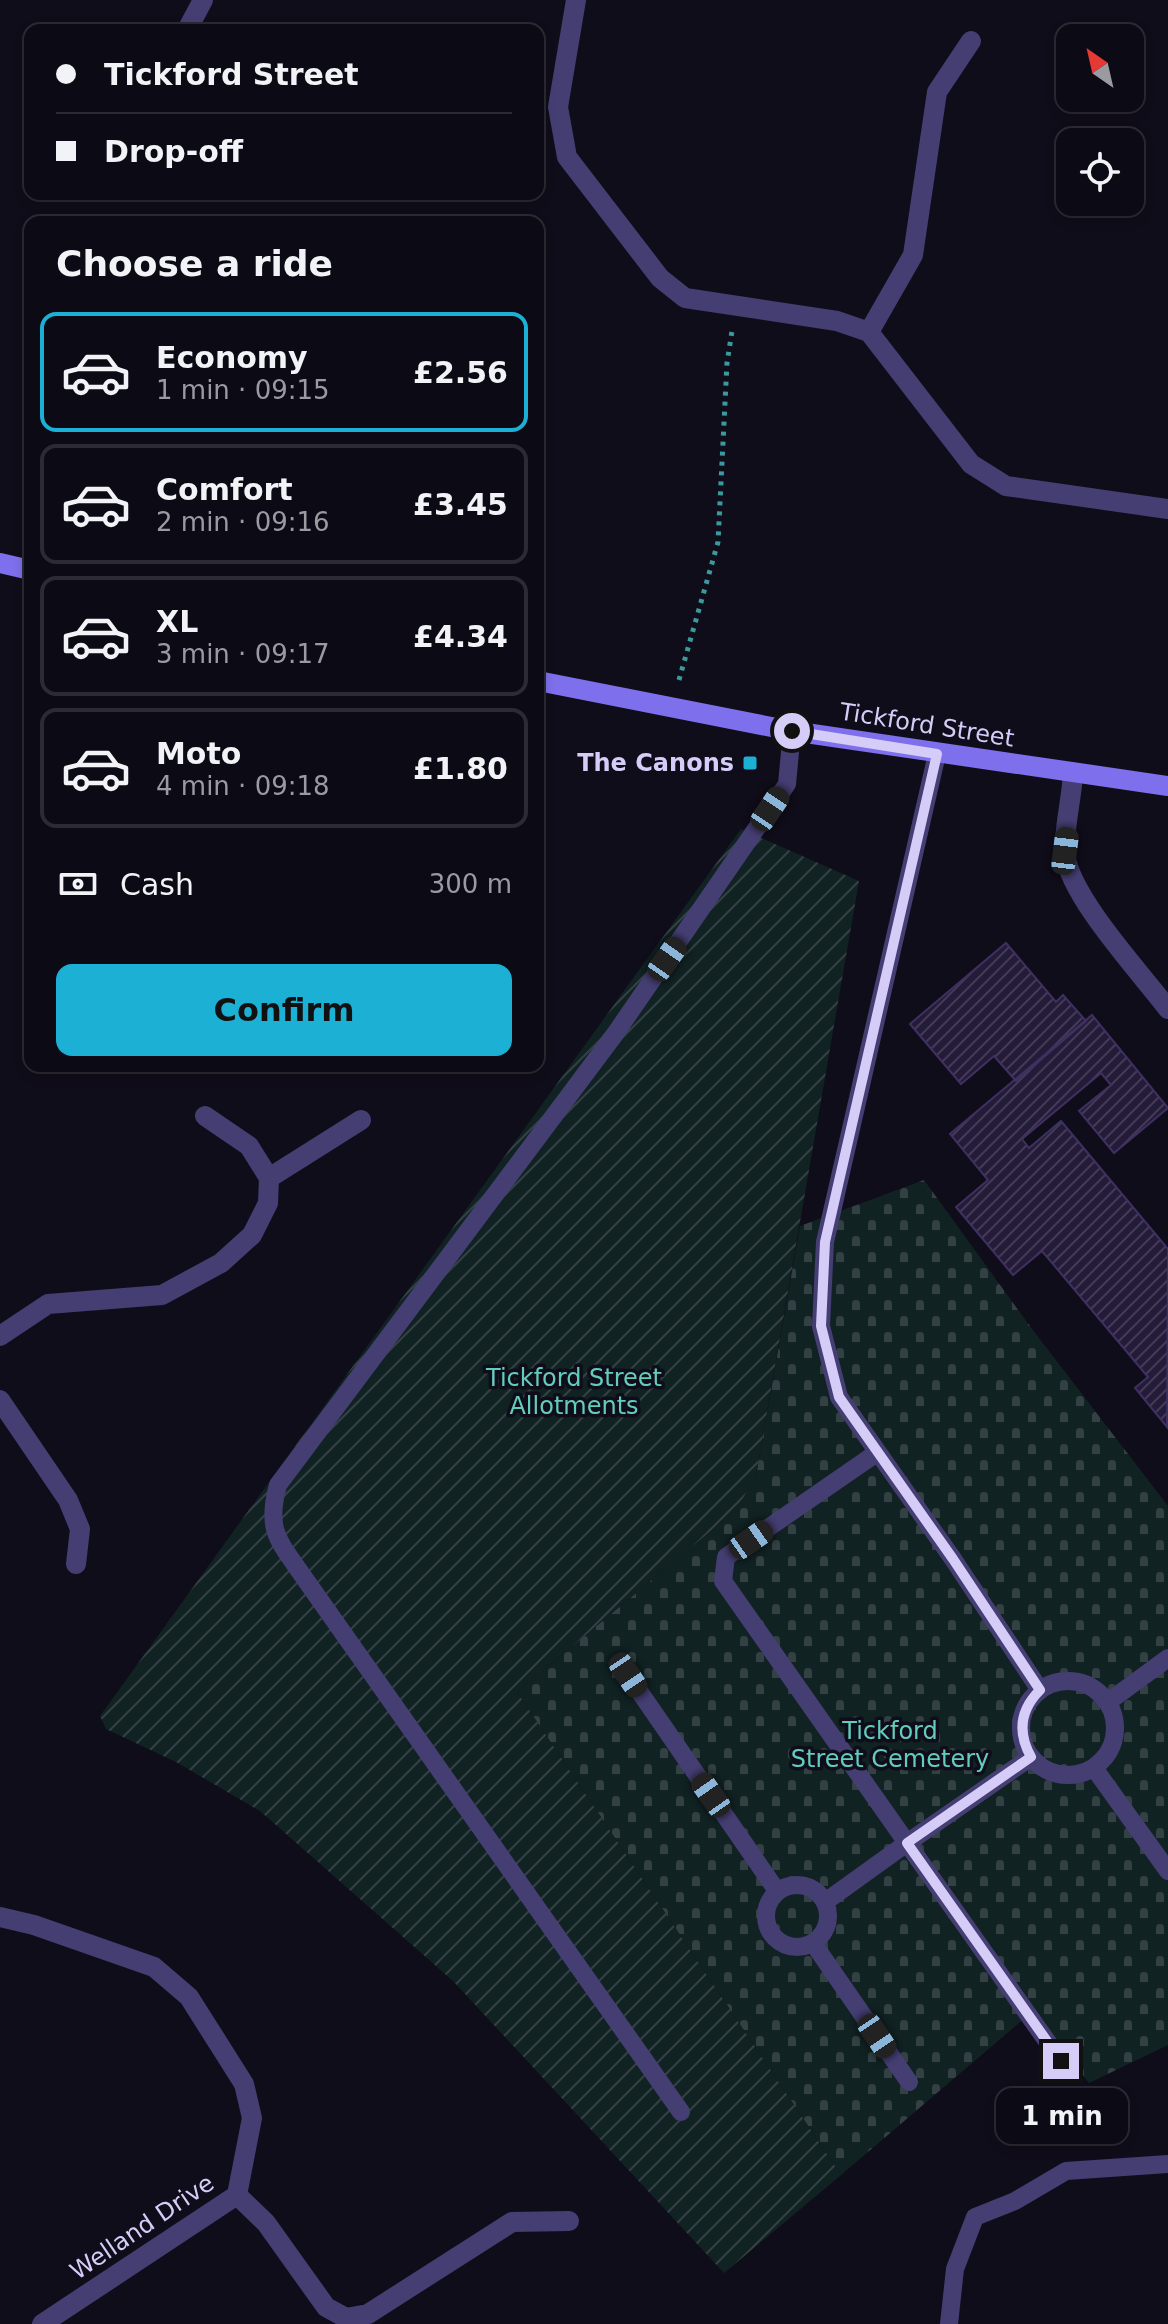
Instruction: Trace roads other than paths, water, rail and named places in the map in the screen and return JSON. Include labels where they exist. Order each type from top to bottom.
[{"type":"main road","points":[[0,563],[24,569]]},
{"type":"main road","name":"Tickford Street","points":[[544,682],[792,731],[1168,786]]},
{"type":"street","points":[[190,24],[203,0]]},
{"type":"street","points":[[576,0],[558,107],[567,157],[660,278],[685,298],[837,321],[869,332],[971,464],[1006,486],[1168,509]]},
{"type":"street","points":[[869,332],[913,255],[937,92],[971,41]]},
{"type":"street","points":[[1073,773],[1065,851],[1069,875],[1168,1009]]},
{"type":"street","points":[[0,1336],[48,1304],[162,1295],[221,1263],[252,1235],[268,1203],[269,1178],[249,1146],[205,1116]]},
{"type":"street","points":[[269,1178],[361,1120]]},
{"type":"street","points":[[0,1400],[68,1500],[80,1529],[76,1564]]},
{"type":"street","name":"Welland Drive","points":[[0,1917],[34,1925],[154,1967],[189,1997],[244,2084],[252,2118],[237,2195],[42,2324]]},
{"type":"street","points":[[237,2195],[266,2223],[326,2307],[346,2318],[368,2314],[512,2222],[569,2221]]},
{"type":"lane","points":[[681,2112],[275,1536],[272,1509],[278,1485],[615,1034],[787,784],[792,731]]},
{"type":"lane","points":[[937,754],[825,1242],[821,1326],[839,1397],[1040,1690]]},
{"type":"lane","points":[[878,1452],[726,1557],[723,1581],[1061,2061]]},
{"type":"lane","points":[[1108,1702],[1168,1658]]},
{"type":"lane","points":[[628,1675],[777,1891]]},
{"type":"lane","points":[[1054,1683],[1085,1683],[1108,1702],[1114,1716],[1112,1745],[1105,1758],[1094,1768],[1081,1773],[1054,1773],[1031,1757],[1022,1734],[1022,1721],[1025,1709],[1040,1690],[1054,1683]]},
{"type":"lane","points":[[825,1902],[1031,1757]]},
{"type":"lane","points":[[1094,1768],[1168,1871]]},
{"type":"lane","points":[[804,1885],[812,1888],[825,1902],[828,1920],[813,1943],[795,1947],[777,1941],[771,1934],[765,1916],[767,1906],[777,1891],[785,1886],[804,1885]]},
{"type":"lane","points":[[813,1943],[909,2082]]},
{"type":"lane","points":[[949,2324],[955,2269],[975,2217],[1015,2201],[1066,2171],[1168,2164]]},
{"type":"place","name":"The Canons","points":[[750,763]]},
{"type":"park label","name":"Tickford Street Allotments","points":[[574,1392]]},
{"type":"park label","name":"Tickford Street Cemetery","points":[[890,1745]]}]
